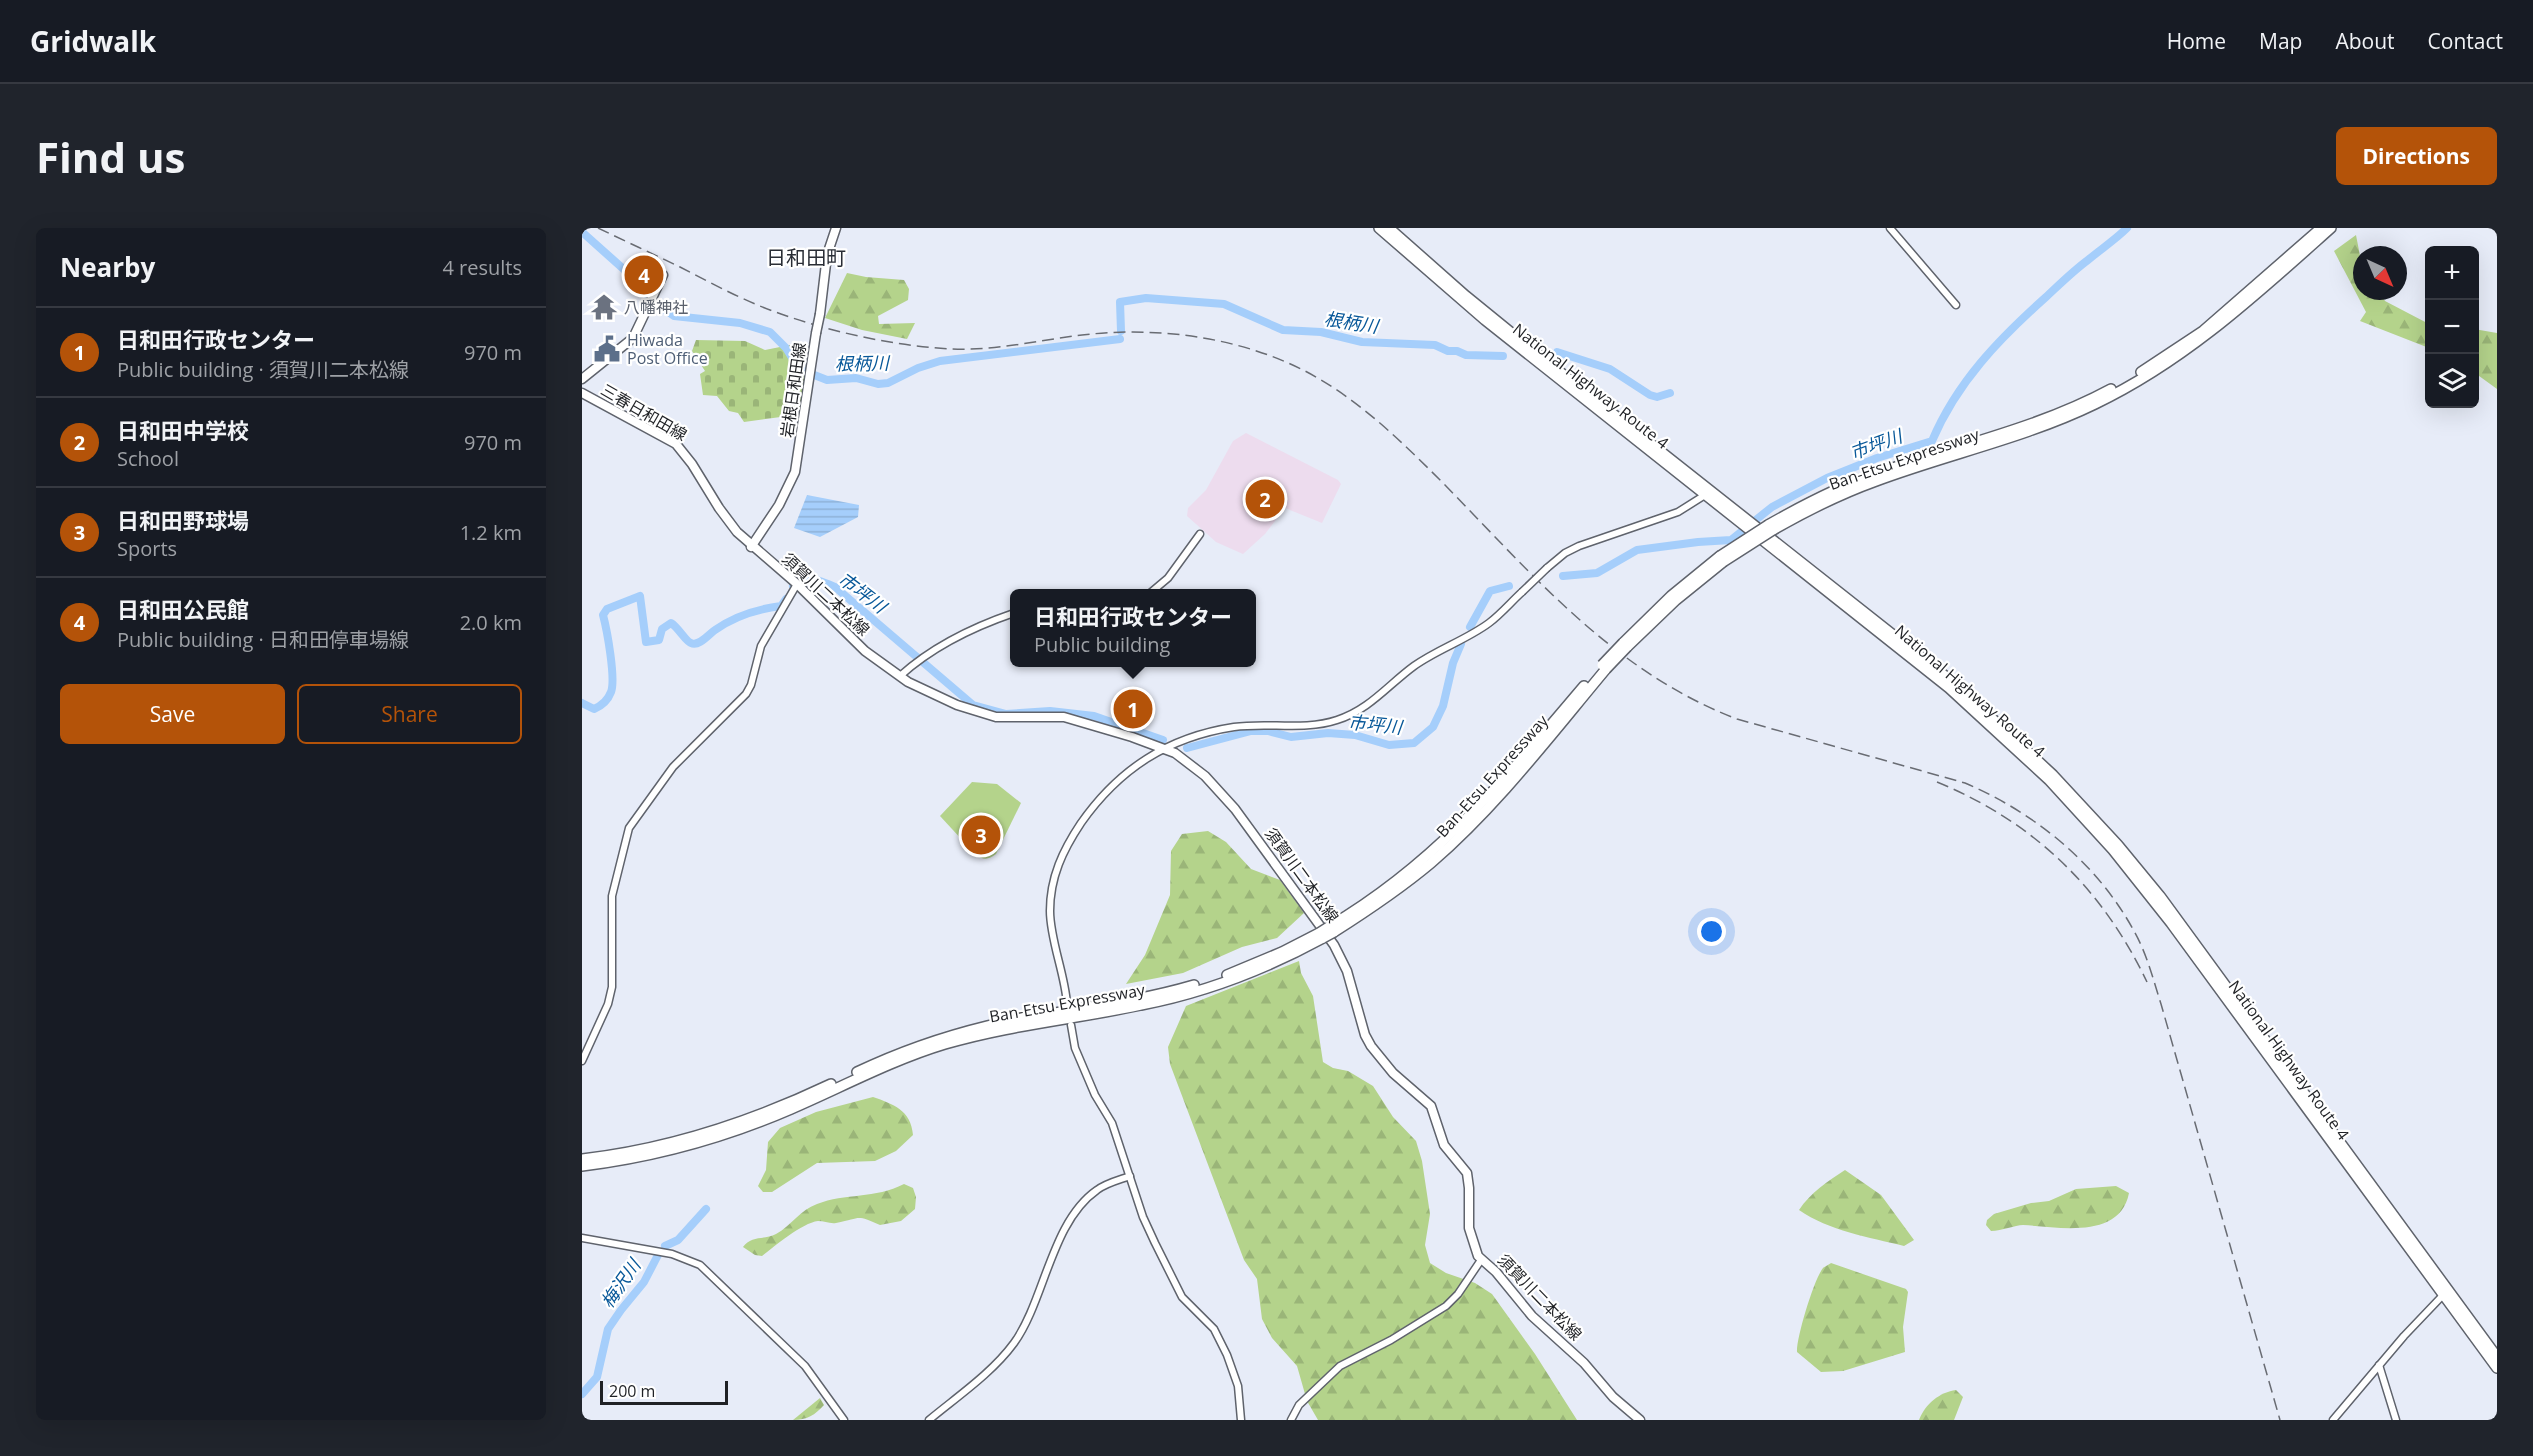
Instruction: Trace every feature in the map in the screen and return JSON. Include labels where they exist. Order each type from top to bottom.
[{"type":"highway","name":"National Highway Route 4","points":[[1379,228],[1485,320],[1949,688],[2015,747],[2068,800],[2113,850],[2176,929],[2445,1293],[2497,1357]]},
{"type":"highway","name":"National Highway Route 4","points":[[1389,228],[1466,296],[1541,357],[1954,683],[2054,775],[2112,838],[2160,896],[2497,1368]]},
{"type":"highway","name":"Ban-Etsu Expressway","points":[[582,1166],[659,1153],[730,1134],[792,1109],[883,1067],[944,1044],[1013,1027],[1142,1005],[1217,985],[1285,958],[1395,891],[1460,836],[1498,796],[1604,667],[1625,645],[1722,559],[1820,497],[1874,474],[2034,423],[2118,386],[2203,331],[2321,228]]},
{"type":"highway","name":"Ban-Etsu Expressway","points":[[1771,527],[1851,490],[2037,429],[2110,397],[2157,370],[2207,335],[2331,228]]},
{"type":"highway","name":"Ban-Etsu Expressway","points":[[582,1160],[641,1151],[728,1127],[790,1103],[890,1057],[962,1032],[1140,999],[1214,980],[1321,935]]},
{"type":"main road","name":"岩根日和田線","points":[[752,547],[779,505],[795,472],[826,255],[836,228]]},
{"type":"main road","points":[[582,379],[631,342],[663,275]]},
{"type":"main road","name":"三春日和田線","points":[[582,393],[676,444],[692,464],[728,521],[752,547]]},
{"type":"main road","name":"須賀川二本松線","points":[[752,547],[796,584],[858,644],[900,676],[957,705],[996,717],[1064,717],[1166,749],[1205,776],[1235,809],[1334,945],[1347,971],[1367,1039],[1394,1073],[1429,1103],[1444,1146],[1465,1170],[1469,1188],[1469,1228],[1475,1250],[1481,1260],[1496,1272],[1532,1316],[1584,1363],[1613,1397],[1640,1420]]},
{"type":"street","points":[[1890,228],[1956,305]]},
{"type":"street","points":[[1067,1004],[1050,916],[1051,895],[1060,856],[1104,792],[1129,770],[1166,749],[1198,736],[1232,727],[1320,725],[1346,717],[1366,707],[1413,667],[1489,622],[1565,553],[1579,546],[1678,512],[1705,495]]},
{"type":"street","points":[[1155,589],[1168,578],[1200,534]]},
{"type":"street","points":[[582,1060],[608,1004],[612,987],[612,896],[629,828],[673,767],[746,694],[751,685],[761,646],[796,584]]},
{"type":"street","points":[[900,676],[919,659],[979,627],[1010,615]]},
{"type":"street","points":[[1071,1025],[1075,1048],[1095,1095],[1112,1123],[1143,1217],[1178,1289],[1189,1306],[1214,1329],[1227,1355],[1237,1379],[1241,1420]]},
{"type":"street","points":[[929,1420],[994,1364],[1014,1343],[1027,1322],[1053,1255],[1083,1203],[1102,1187],[1130,1176]]},
{"type":"street","points":[[582,1238],[672,1254],[700,1265],[805,1366],[844,1420]]},
{"type":"street","points":[[1292,1420],[1299,1405],[1340,1366],[1391,1340],[1446,1306],[1458,1294],[1481,1260]]},
{"type":"street","points":[[2333,1420],[2379,1365],[2445,1293]]},
{"type":"street","points":[[2379,1365],[2396,1420]]},
{"type":"shaded area","points":[[1246,433],[1338,480],[1341,484],[1322,523],[1285,508],[1265,534],[1243,554],[1216,542],[1187,516],[1188,508],[1206,490],[1233,441]]},
{"type":"green space","points":[[2356,235],[2358,246],[2353,246],[2353,287],[2334,251]]},
{"type":"green space","points":[[847,273],[904,280],[909,289],[908,300],[878,316],[879,324],[915,323],[907,339],[862,330],[825,318]]},
{"type":"green space","points":[[2360,300],[2384,300],[2425,322],[2425,346],[2360,321],[2366,312]]},
{"type":"green space","points":[[2479,330],[2497,333],[2497,389],[2479,376]]},
{"type":"green space","points":[[696,340],[745,341],[765,350],[790,345],[806,376],[803,405],[788,416],[744,422],[738,413],[729,411],[717,396],[703,395],[700,374],[705,371],[692,351]]},
{"type":"green space","points":[[972,782],[997,784],[1021,803],[996,854],[988,858],[976,855],[940,816]]},
{"type":"green space","points":[[1208,831],[1226,842],[1251,869],[1280,880],[1304,913],[1277,938],[1242,947],[1183,973],[1126,984],[1145,955],[1170,895],[1171,851],[1182,834]]},
{"type":"green space","points":[[1299,961],[1301,973],[1313,996],[1323,1062],[1333,1068],[1348,1071],[1373,1086],[1393,1117],[1416,1141],[1422,1161],[1430,1214],[1425,1245],[1430,1263],[1446,1273],[1475,1283],[1492,1294],[1535,1354],[1577,1420],[1318,1420],[1307,1401],[1297,1366],[1272,1338],[1262,1319],[1257,1279],[1244,1260],[1170,1064],[1168,1047],[1186,1006]]},
{"type":"green space","points":[[873,1097],[900,1109],[912,1126],[913,1135],[896,1151],[875,1161],[817,1163],[772,1192],[763,1192],[758,1186],[766,1170],[768,1142],[780,1128],[816,1112]]},
{"type":"green space","points":[[1845,1170],[1881,1195],[1914,1240],[1904,1246],[1863,1236],[1823,1223],[1799,1210],[1814,1193]]},
{"type":"green space","points":[[904,1184],[913,1188],[916,1197],[915,1209],[901,1221],[880,1225],[862,1218],[834,1223],[818,1221],[797,1230],[762,1256],[755,1255],[743,1247],[754,1239],[776,1234],[817,1204],[838,1198],[882,1192]]},
{"type":"green space","points":[[2116,1186],[2129,1193],[2123,1208],[2114,1218],[2101,1224],[2070,1228],[2023,1225],[1991,1231],[1986,1225],[1987,1220],[1994,1214],[2031,1203],[2049,1201],[2076,1189]]},
{"type":"green space","points":[[1831,1263],[1906,1289],[1908,1292],[1903,1327],[1905,1352],[1843,1371],[1821,1372],[1797,1352],[1802,1323],[1815,1284],[1823,1268]]},
{"type":"green space","points":[[1956,1390],[1963,1397],[1954,1420],[1919,1420],[1934,1400],[1944,1393]]},
{"type":"green space","points":[[820,1398],[824,1405],[817,1412],[807,1418],[793,1420]]},
{"type":"water","points":[[807,495],[859,505],[858,517],[820,537],[794,528]]},
{"type":"waterway","name":"市坪川","points":[[1563,576],[1597,573],[1637,550],[1731,540],[1772,507],[1827,478],[1877,458],[1932,441],[1954,400],[1996,345],[2082,264],[2127,228]]},
{"type":"waterway","name":"根柄川","points":[[582,232],[628,273],[654,302],[674,316],[740,323],[770,332],[786,348],[799,369],[827,380],[856,378],[878,384],[888,383],[918,368],[940,361],[1120,339]]},
{"type":"waterway","name":"根柄川","points":[[1121,331],[1120,302],[1146,298],[1224,304],[1283,330],[1321,332],[1362,342],[1435,345],[1466,355],[1503,356]]},
{"type":"waterway","name":"根柄川","points":[[1557,352],[1610,369],[1650,395],[1657,397],[1670,393]]},
{"type":"waterway","name":"市坪川","points":[[793,586],[803,579],[813,579],[835,587],[973,705],[1006,714],[1050,711],[1094,716],[1163,740]]},
{"type":"waterway","name":"市坪川","points":[[1470,627],[1490,591],[1509,586]]},
{"type":"waterway","name":"市坪川","points":[[582,703],[594,709],[604,702],[611,692],[612,666],[603,615],[607,609],[640,596],[646,642],[659,640],[662,629],[671,623],[689,642],[694,644],[701,642],[715,630],[739,617],[781,606],[786,599]]},
{"type":"waterway","name":"市坪川","points":[[1187,748],[1251,731],[1268,731],[1291,737],[1328,733],[1355,735],[1389,745],[1414,743],[1433,727],[1443,706],[1453,663],[1461,644]]},
{"type":"waterway","name":"梅沢川","points":[[665,1246],[678,1240],[706,1209]]},
{"type":"waterway","name":"梅沢川","points":[[582,1394],[597,1377],[608,1329],[644,1282],[658,1255]]},
{"type":"railway","points":[[598,228],[755,304],[802,321],[865,338],[909,345],[968,349],[1108,333],[1160,333],[1212,339],[1286,362],[1309,373],[1352,400],[1391,433],[1578,619],[1652,675],[1693,699],[1737,719],[1965,783],[2016,809],[2039,825],[2083,862],[2102,883],[2119,906],[2143,949],[2161,1004],[2280,1420]]},
{"type":"railway","points":[[1937,782],[1972,798],[2004,817],[2062,862],[2109,917],[2147,982]]},
{"type":"place","name":"日和田公民館","points":[[644,275]]},
{"type":"place","name":"八幡神社","points":[[604,307]]},
{"type":"place","name":"Hiwada Post Office","points":[[607,349]]},
{"type":"place","name":"日和田中学校","points":[[1265,499]]},
{"type":"place","name":"日和田行政センター","points":[[1133,709]]},
{"type":"place","name":"日和田野球場","points":[[981,835]]},
{"type":"district","name":"日和田町","points":[[806,258]]}]
